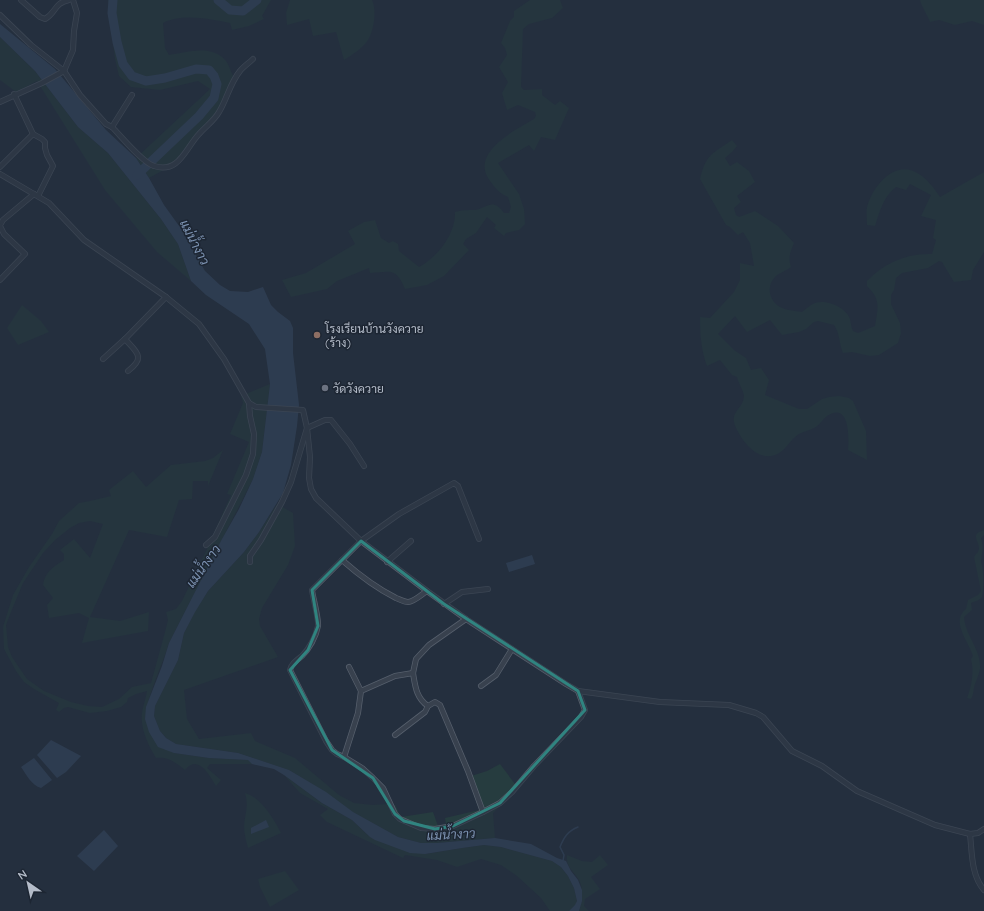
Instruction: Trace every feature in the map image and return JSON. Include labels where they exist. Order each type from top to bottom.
[{"type":"street","points":[[21,0],[40,17],[45,19],[62,1],[69,0]]},
{"type":"street","points":[[0,102],[14,94],[42,83],[63,72],[73,50],[77,13],[73,0]]},
{"type":"street","points":[[0,15],[63,72],[80,95],[106,124],[112,126],[147,162],[154,166],[163,168],[168,168],[179,162],[198,135],[211,123],[220,110],[226,94],[239,71],[254,59]]},
{"type":"street","points":[[1,278],[25,254],[4,234],[0,226],[3,220],[36,195],[54,166],[44,148],[44,142],[42,139],[33,134],[14,94]]},
{"type":"street","points":[[112,126],[132,95]]},
{"type":"street","points":[[0,167],[33,134]]},
{"type":"street","points":[[0,174],[49,202],[84,240],[166,297],[199,324],[224,359],[248,403],[255,440],[249,467],[215,537],[206,545]]},
{"type":"street","points":[[103,359],[126,339],[166,297]]},
{"type":"street","points":[[126,339],[138,355],[139,359],[136,365],[128,371]]},
{"type":"street","points":[[248,403],[256,407],[303,410],[307,428],[310,457],[309,478],[311,489],[316,498],[361,541],[444,604],[578,691],[660,702],[729,706],[756,713],[763,717],[792,751],[822,766],[857,791],[936,825],[970,834],[978,833],[984,829]]},
{"type":"street","points":[[250,562],[250,556],[261,540],[291,482],[307,428],[325,420],[331,420],[350,444],[364,466]]},
{"type":"street","points":[[479,539],[458,486],[454,483],[400,514],[361,541],[312,590],[318,626],[308,650],[290,667],[290,670],[326,741],[332,750],[337,754],[344,756],[374,778],[383,788],[395,814],[404,821],[421,828],[435,830],[453,826],[483,812],[500,803],[512,792],[534,766],[581,717],[585,710],[578,691]]},
{"type":"street","points":[[388,562],[411,541]]},
{"type":"street","points":[[342,560],[365,580],[402,601],[411,601],[427,591]]},
{"type":"street","points":[[444,604],[462,592],[488,588]]},
{"type":"street","points":[[428,706],[420,698],[415,688],[413,673],[416,659],[429,646],[466,619]]},
{"type":"street","points":[[481,686],[496,675],[512,649]]},
{"type":"street","points":[[344,756],[358,713],[361,691],[349,667]]},
{"type":"street","points":[[361,691],[395,676],[413,673]]},
{"type":"street","points":[[395,735],[425,712],[428,706],[435,702],[440,705],[468,771],[483,812]]},
{"type":"street","points":[[970,834],[976,876],[979,884],[984,890]]},
{"type":"highlighted area","points":[[361,541],[444,604],[578,691],[585,710],[500,803],[453,826],[435,829],[404,821],[395,814],[373,778],[332,750],[290,670],[308,650],[318,626],[312,590]]},
{"type":"green space","points":[[108,0],[271,0],[262,16],[264,19],[249,26],[232,30],[230,23],[196,18],[179,18],[163,23],[165,48],[169,55],[199,50],[214,52],[226,61],[237,80],[227,97],[219,116],[213,124],[201,134],[182,160],[149,178],[136,158],[210,89],[198,81],[160,90],[131,87],[119,76],[115,59]]},
{"type":"green space","points":[[290,0],[372,0],[375,15],[370,36],[360,49],[344,60],[336,32],[313,36],[309,19],[287,25],[286,13]]},
{"type":"green space","points":[[530,0],[560,0],[563,8],[552,18],[529,24],[523,29],[521,87],[524,90],[542,89],[542,95],[555,105],[560,101],[569,108],[555,140],[541,137],[534,151],[529,145],[498,163],[519,194],[524,209],[525,224],[519,230],[506,233],[504,236],[494,228],[496,225],[487,217],[476,233],[466,239],[463,244],[469,250],[444,276],[427,285],[405,289],[399,277],[392,272],[370,273],[369,268],[337,281],[327,289],[291,297],[282,280],[306,273],[355,244],[348,231],[364,222],[375,220],[381,238],[389,243],[393,241],[398,244],[399,251],[419,267],[433,257],[444,244],[449,236],[455,220],[455,212],[475,210],[493,204],[500,208],[504,213],[509,213],[511,207],[508,197],[502,194],[490,181],[485,171],[485,161],[490,152],[506,136],[534,119],[536,116],[535,112],[518,105],[507,110],[502,93],[508,82],[499,67],[507,55],[505,48],[501,43],[510,21],[514,17],[514,11]]},
{"type":"green space","points":[[920,0],[984,0],[984,25],[972,21],[955,25],[939,20],[930,22]]},
{"type":"green space","points":[[0,37],[35,71],[78,127],[108,153],[161,219],[178,244],[191,281],[157,252],[105,190],[37,81],[16,92],[0,80]]},
{"type":"green space","points":[[732,140],[737,146],[725,158],[730,166],[737,162],[749,171],[755,182],[737,196],[741,202],[734,208],[736,215],[739,217],[755,211],[778,226],[794,243],[790,255],[791,267],[777,276],[770,285],[770,293],[773,301],[782,308],[802,312],[815,303],[830,303],[840,308],[848,315],[853,331],[858,333],[875,326],[877,304],[875,295],[867,286],[867,281],[881,269],[896,260],[914,255],[932,254],[936,240],[933,238],[936,220],[921,216],[931,195],[910,184],[906,190],[896,187],[888,195],[882,205],[875,226],[867,225],[867,207],[874,190],[887,176],[902,169],[910,170],[919,174],[933,187],[940,197],[984,172],[984,252],[973,270],[971,280],[954,282],[942,262],[939,261],[928,268],[902,273],[896,278],[894,290],[891,295],[891,304],[900,323],[901,333],[898,343],[879,355],[870,356],[852,352],[843,353],[834,325],[818,321],[799,332],[782,335],[770,320],[747,332],[735,316],[718,334],[734,350],[746,358],[751,370],[761,368],[769,380],[765,395],[799,409],[807,409],[822,399],[829,397],[839,396],[849,398],[853,401],[866,431],[867,460],[848,450],[848,430],[844,417],[840,413],[827,416],[816,427],[801,433],[782,451],[775,455],[768,456],[755,452],[740,436],[734,424],[736,412],[743,401],[744,396],[737,377],[732,375],[720,360],[707,366],[701,342],[700,317],[710,318],[734,292],[740,280],[740,263],[754,266],[750,243],[743,232],[738,235],[726,225],[700,179],[707,159]]},
{"type":"green space","points":[[22,305],[41,321],[49,332],[18,345],[7,328]]},
{"type":"green space","points":[[270,384],[262,452],[253,479],[169,643],[152,690],[145,719],[174,753],[209,758],[248,760],[252,764],[210,764],[207,768],[221,780],[216,786],[207,772],[199,765],[190,765],[185,770],[168,759],[156,758],[142,725],[142,713],[147,691],[128,698],[127,702],[121,707],[107,711],[90,713],[68,707],[59,712],[56,710],[59,703],[24,682],[16,671],[4,649],[3,627],[13,595],[29,567],[52,534],[59,521],[79,503],[111,496],[109,490],[133,471],[146,487],[171,465],[205,461],[213,458],[223,450],[208,486],[208,481],[193,481],[192,499],[179,500],[167,537],[129,530],[90,617],[120,621],[149,612],[148,631],[82,643],[89,618],[79,613],[49,618],[47,605],[53,598],[43,585],[44,580],[53,568],[64,560],[64,554],[60,550],[74,539],[90,558],[103,524],[90,521],[79,523],[70,528],[55,540],[43,553],[23,583],[6,625],[8,647],[12,657],[27,679],[44,691],[71,702],[88,706],[102,707],[119,699],[132,687],[151,683],[168,620],[166,612],[176,609],[182,601],[208,547],[204,543],[213,535],[231,495],[227,494],[249,442],[230,434],[243,403],[241,396]]},
{"type":"green space","points":[[277,504],[293,513],[295,546],[288,565],[262,608],[259,619],[260,626],[278,657],[184,690],[187,719],[199,739],[251,733],[255,741],[295,758],[339,795],[354,803],[395,805],[401,817],[433,812],[438,826],[446,824],[445,818],[479,810],[468,777],[487,771],[500,764],[518,788],[493,813],[495,838],[421,843],[398,837],[352,812],[289,770],[238,753],[176,744],[166,738],[160,731],[154,716],[155,706],[178,660],[184,633],[195,611],[208,591],[244,552]]},
{"type":"green space","points":[[984,530],[984,535],[981,538],[983,548],[981,562],[983,569],[982,597],[971,603],[972,610],[964,617],[967,630],[980,662],[980,671],[971,699],[967,698],[972,678],[971,659],[973,656],[962,632],[960,619],[966,609],[968,600],[978,595],[981,591],[974,557],[979,549],[976,537],[977,534]]},
{"type":"green space","points":[[284,775],[322,803],[352,820],[370,837],[426,854],[484,845],[501,847],[552,861],[561,867],[568,876],[574,888],[577,901],[576,905],[569,911],[550,911],[541,898],[517,876],[501,865],[481,859],[457,867],[437,860],[405,855],[403,858],[327,822],[320,815],[328,809],[300,793]]},
{"type":"green space","points":[[245,793],[251,795],[262,804],[275,821],[281,833],[248,848],[244,829],[247,806]]},
{"type":"green space","points":[[567,855],[582,861],[592,862],[600,855],[608,865],[591,877],[600,889],[585,899],[584,906],[589,911],[579,911],[582,900],[582,887],[569,866]]},
{"type":"green space","points":[[285,871],[299,890],[270,907],[260,887],[258,879]]},
{"type":"water","points":[[0,24],[55,69],[106,130],[136,158],[164,205],[182,230],[205,271],[220,285],[230,291],[248,292],[263,287],[271,305],[290,321],[293,328],[293,353],[299,405],[291,465],[283,493],[259,532],[244,552],[208,591],[184,633],[178,660],[155,706],[154,716],[160,731],[166,738],[176,744],[238,753],[289,770],[326,792],[353,812],[398,837],[421,843],[495,838],[531,844],[557,858],[566,861],[578,880],[582,890],[582,901],[579,911],[569,911],[577,901],[574,888],[568,876],[561,867],[552,861],[501,847],[484,845],[425,854],[410,853],[370,837],[352,820],[322,803],[274,769],[252,764],[248,760],[209,758],[174,753],[158,747],[149,732],[145,719],[146,707],[169,643],[239,509],[253,479],[262,452],[270,384],[265,349],[249,324],[206,295],[191,281],[178,244],[161,219],[108,153],[78,127],[35,71],[0,37]]},
{"type":"water","points":[[532,555],[535,564],[509,572],[506,563]]},
{"type":"water","points":[[51,740],[81,756],[66,772],[57,778],[37,755]]},
{"type":"water","points":[[34,758],[52,780],[41,788],[32,782],[21,767]]},
{"type":"water","points":[[266,820],[269,827],[251,834],[251,828]]},
{"type":"water","points":[[104,830],[118,846],[94,871],[77,856]]},
{"type":"waterway","points":[[113,0],[112,13],[117,42],[123,64],[132,76],[146,81],[165,78],[196,69],[209,70],[214,76],[217,84],[214,98],[199,116],[137,175]]},
{"type":"waterway","points":[[218,0],[230,10],[243,11],[257,0]]},
{"type":"waterway","points":[[563,861],[564,855],[560,847],[569,832],[578,827]]},
{"type":"place","name":"โรงเรียนบ้านวังควาย (ร้าง)","points":[[317,335]]},
{"type":"place","name":"วัดวังควาย","points":[[325,388]]},
{"type":"water label","name":"แม่น้ำงาว","points":[[195,242]]},
{"type":"water label","name":"แม่น้ำงาว","points":[[203,566]]},
{"type":"water label","name":"แม่น้ำงาว","points":[[451,834]]}]
